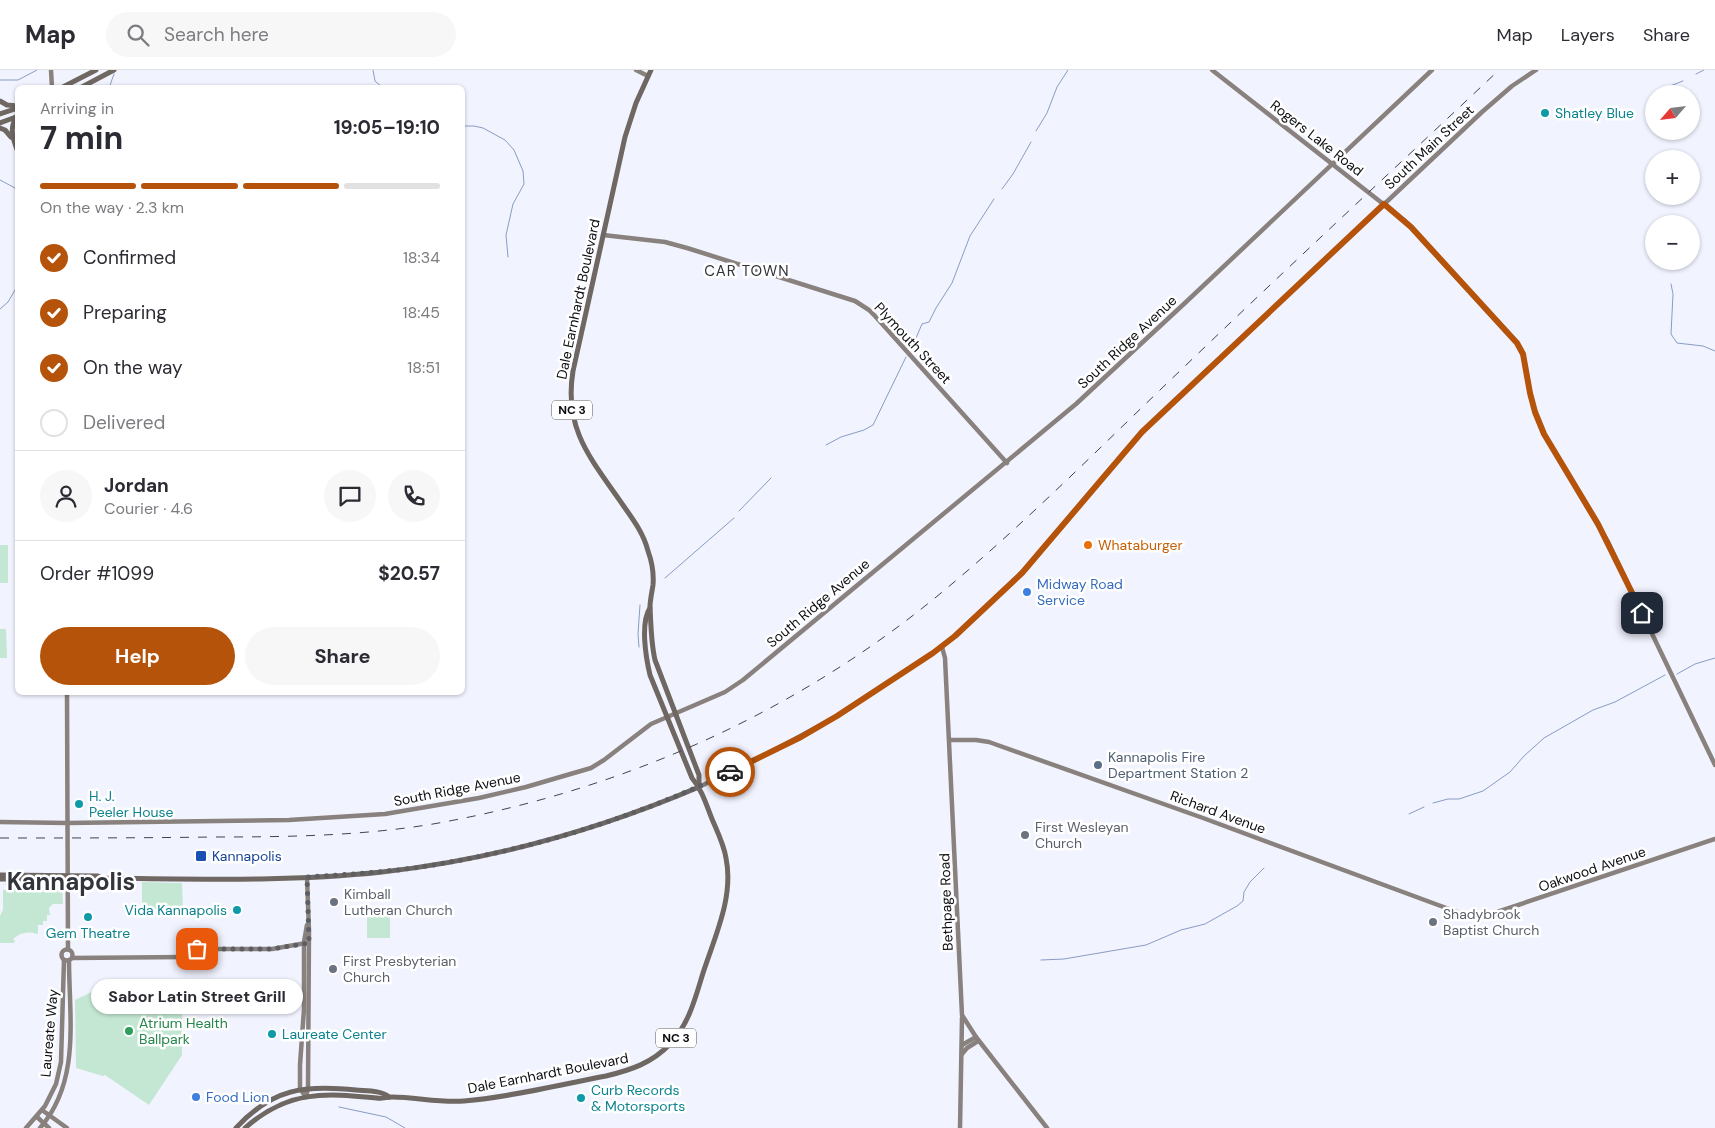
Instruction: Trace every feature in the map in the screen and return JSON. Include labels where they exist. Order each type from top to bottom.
[{"type":"main road","points":[[79,78],[88,70]]},
{"type":"main road","points":[[66,85],[96,70]]},
{"type":"main road","points":[[86,85],[114,70]]},
{"type":"main road","name":"Dale Earnhardt Boulevard","points":[[651,70],[627,130],[574,371],[571,403],[577,430],[586,449],[645,540],[653,582],[650,608],[652,613],[651,642],[663,683],[699,775],[699,787]]},
{"type":"main road","points":[[95,85],[100,78]]},
{"type":"main road","points":[[0,101],[15,106]]},
{"type":"main road","points":[[0,114],[15,108]]},
{"type":"main road","points":[[0,123],[15,118]]},
{"type":"main road","points":[[14,141],[11,128],[15,121]]},
{"type":"main road","points":[[0,128],[8,133],[14,141]]},
{"type":"main road","name":"Dale Earnhardt Boulevard","points":[[245,1128],[287,1102],[325,1094],[380,1099],[389,1097],[451,1102],[478,1099],[606,1076],[636,1068],[654,1058],[670,1044],[684,1027],[690,1016],[724,907],[728,885],[726,857],[699,787],[692,778],[666,716],[647,661],[646,613],[650,608]]},
{"type":"main road","points":[[647,661],[651,663],[663,683]]},
{"type":"main road","name":"South Main Street","points":[[0,875],[68,878],[99,876],[102,878],[307,877],[406,869],[506,851],[565,836],[699,787]]},
{"type":"main road","points":[[0,879],[68,878]]},
{"type":"main road","name":"Dale Earnhardt Boulevard","points":[[236,1128],[265,1104],[281,1095],[300,1089],[327,1087],[381,1093],[389,1097]]},
{"type":"street","points":[[636,70],[648,76]]},
{"type":"street","name":"Rogers Lake Road","points":[[1212,70],[1411,227],[1517,343],[1523,354],[1530,393],[1544,434],[1608,542],[1715,765]]},
{"type":"street","name":"South Ridge Avenue","points":[[0,822],[67,824],[289,820],[385,814],[526,787],[591,768],[643,729],[666,716],[725,692],[743,680],[867,576],[1007,463],[1102,380],[1432,70]]},
{"type":"street","name":"South Main Street","points":[[699,787],[801,737],[856,704],[942,647],[1022,573],[1142,432],[1494,101],[1536,70]]},
{"type":"street","name":"Plymouth Street","points":[[603,235],[665,242],[860,304],[875,316],[1007,463]]},
{"type":"street","name":"Bethpage Road","points":[[942,647],[945,658],[950,740],[962,1014],[977,1039],[1047,1128]]},
{"type":"street","points":[[67,695],[68,949],[72,954],[68,959]]},
{"type":"street","name":"Richard Avenue","points":[[950,740],[989,742],[1203,818],[1476,920]]},
{"type":"street","name":"Oakwood Avenue","points":[[1476,920],[1715,839]]},
{"type":"street","points":[[306,1097],[300,1089],[300,1060],[304,1004],[307,877]]},
{"type":"street","points":[[185,958],[185,950],[189,948],[272,949],[306,943]]},
{"type":"street","points":[[306,943],[308,1088],[306,1097]]},
{"type":"street","points":[[68,949],[62,952],[62,957],[68,959],[189,959],[193,958],[194,953],[192,949]]},
{"type":"street","name":"Laureate Way","points":[[26,1128],[42,1110],[56,1084],[61,1062],[68,959]]},
{"type":"street","name":"Laureate Way","points":[[42,1126],[50,1115],[66,1082],[70,1062],[71,1036],[68,959]]},
{"type":"street","points":[[960,1128],[962,1014]]},
{"type":"street","points":[[962,1045],[977,1039]]},
{"type":"street","points":[[962,1055],[977,1039]]},
{"type":"street","points":[[42,1110],[66,1128]]},
{"type":"street","points":[[37,1117],[42,1126],[49,1128]]},
{"type":"green space","points":[[0,545],[8,545],[8,583],[0,583]]},
{"type":"green space","points":[[0,629],[6,629],[7,658],[0,658]]},
{"type":"green space","points":[[142,882],[182,883],[183,909],[142,909]]},
{"type":"green space","points":[[3,884],[38,887],[58,885],[62,889],[63,904],[53,904],[49,908],[50,915],[47,915],[47,921],[43,921],[43,925],[38,925],[38,934],[25,933],[13,939],[14,943],[0,943],[0,916],[3,910],[3,890],[6,890],[6,885]]},
{"type":"green space","points":[[367,909],[390,909],[390,938],[367,938]]},
{"type":"green space","name":"Atrium Health Ballpark","points":[[98,989],[145,989],[160,1006],[182,1007],[182,1055],[149,1105],[105,1075],[76,1068],[75,1000]]},
{"type":"waterway","points":[[0,80],[18,80],[37,70]]},
{"type":"waterway","points":[[373,70],[375,81],[380,85]]},
{"type":"waterway","points":[[1036,131],[1047,113],[1057,87],[1068,70]]},
{"type":"waterway","points":[[1696,74],[1704,70]]},
{"type":"waterway","points":[[110,85],[114,74]]},
{"type":"waterway","points":[[1673,85],[1683,81]]},
{"type":"waterway","points":[[465,126],[483,128],[505,140],[514,150],[523,171],[524,184],[513,204],[506,235],[508,257]]},
{"type":"waterway","points":[[1002,189],[1031,142]]},
{"type":"waterway","points":[[0,180],[15,188]]},
{"type":"waterway","points":[[913,345],[922,324],[929,322],[952,283],[970,236],[994,199]]},
{"type":"waterway","points":[[1671,284],[1673,294],[1671,334],[1677,343],[1703,346],[1715,351]]},
{"type":"waterway","points":[[0,309],[8,302],[15,290]]},
{"type":"waterway","points":[[826,445],[873,425],[906,357]]},
{"type":"waterway","points":[[739,511],[771,478]]},
{"type":"waterway","points":[[665,578],[734,518]]},
{"type":"waterway","points":[[639,647],[640,605]]},
{"type":"waterway","points":[[1677,674],[1695,664],[1715,658]]},
{"type":"waterway","points":[[1433,803],[1448,799],[1459,799],[1483,791],[1510,772],[1544,738],[1593,710],[1615,702],[1665,675]]},
{"type":"waterway","points":[[1409,814],[1424,807]]},
{"type":"waterway","points":[[1041,960],[1064,959],[1146,945],[1181,930],[1205,924],[1243,901],[1244,892],[1250,882],[1264,868]]},
{"type":"waterway","points":[[339,1107],[386,1117],[405,1128]]},
{"type":"railway","points":[[0,838],[296,836],[378,831],[433,824],[501,810],[567,792],[632,770],[696,744],[757,715],[817,681],[875,644],[963,575],[1059,488],[1262,293],[1499,70]]},
{"type":"way so far","points":[[197,949],[272,949],[309,943],[307,877],[406,869],[527,846],[565,836],[645,809],[691,791],[730,772]]},
{"type":"place","name":"Shatley Blue","points":[[1545,113]]},
{"type":"place","name":"Whataburger","points":[[1088,545]]},
{"type":"place","name":"Midway Road Service","points":[[1027,592]]},
{"type":"place","name":"Kannapolis Fire Department Station 2","points":[[1098,765]]},
{"type":"place","name":"H. J. Peeler House","points":[[79,804]]},
{"type":"place","name":"First Wesleyan Church","points":[[1025,835]]},
{"type":"place","name":"Kannapolis","points":[[201,856]]},
{"type":"place","name":"Kimball Lutheran Church","points":[[334,902]]},
{"type":"place","name":"Vida Kannapolis","points":[[237,910]]},
{"type":"place","name":"Gem Theatre","points":[[88,917]]},
{"type":"place","name":"Shadybrook Baptist Church","points":[[1433,922]]},
{"type":"place","name":"Sabor Latin Street Grill","points":[[197,949]]},
{"type":"place","name":"First Presbyterian Church","points":[[333,969]]},
{"type":"place","name":"Atrium Health Ballpark","points":[[129,1031]]},
{"type":"place","name":"Laureate Center","points":[[272,1034]]},
{"type":"place","name":"Food Lion","points":[[196,1097]]},
{"type":"place","name":"Curb Records & Motorsports","points":[[581,1098]]},
{"type":"district","name":"CAR TOWN","points":[[747,271]]},
{"type":"district","name":"Kannapolis","points":[[71,881]]},
{"type":"route","points":[[730,772],[773,752],[837,716],[933,653],[955,636],[1037,557],[1142,432],[1384,204],[1405,220],[1517,343],[1523,354],[1530,393],[1544,434],[1608,542],[1642,613]]}]
